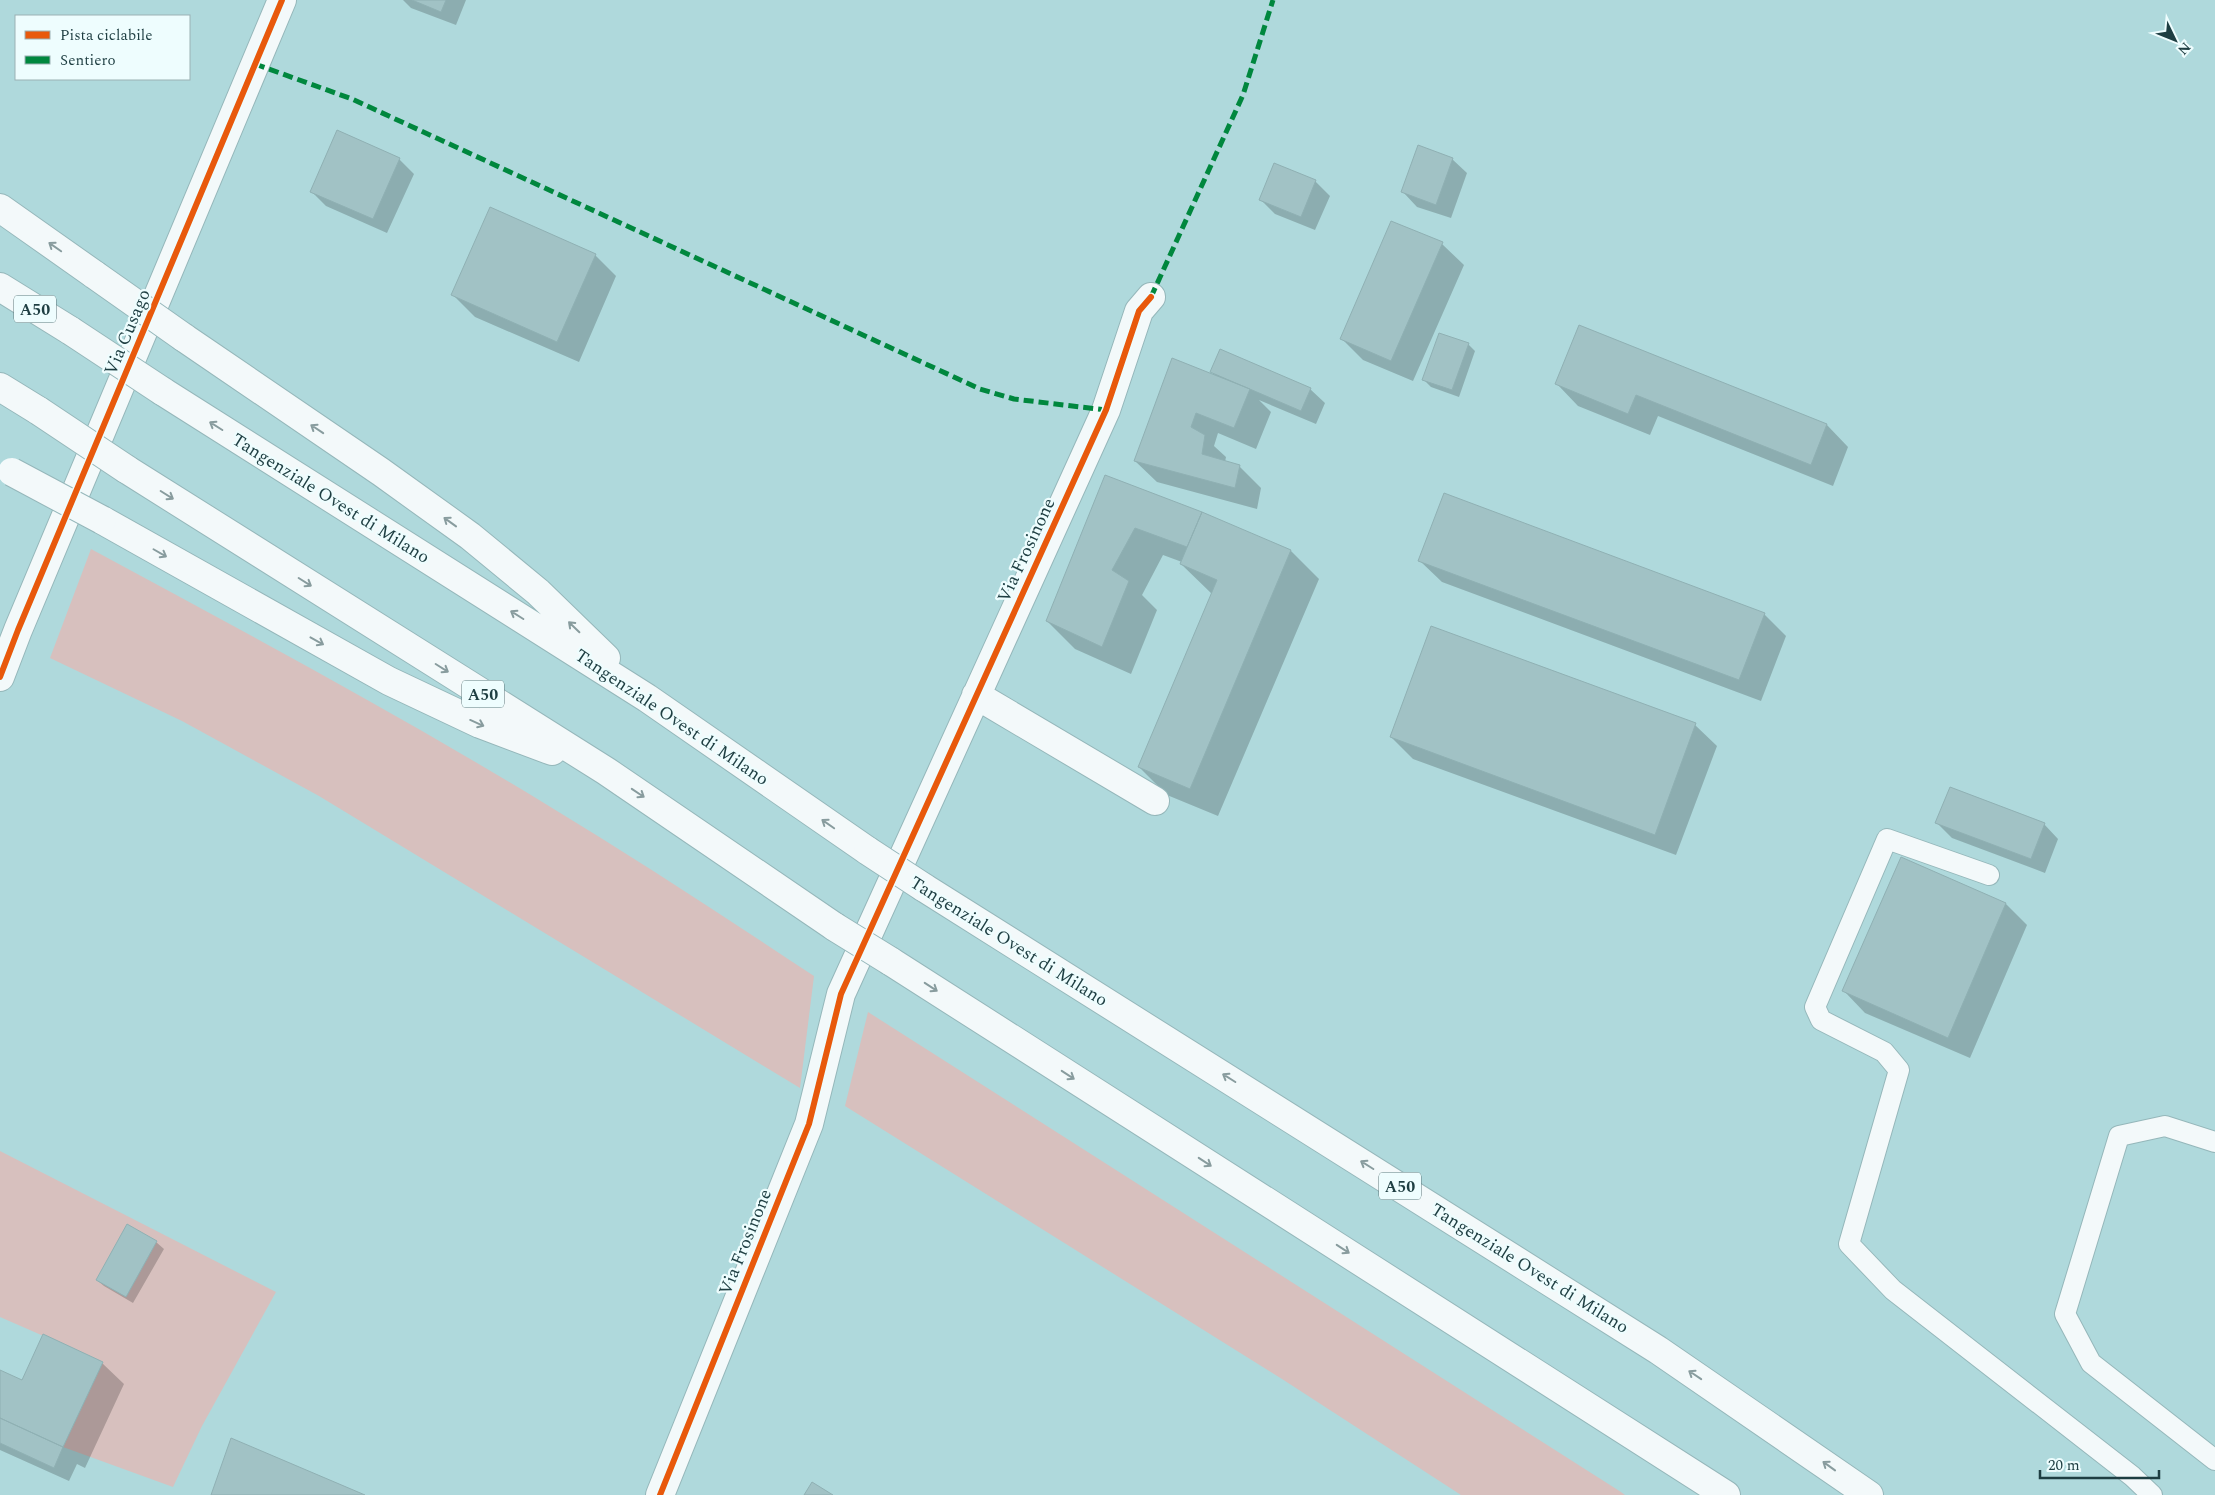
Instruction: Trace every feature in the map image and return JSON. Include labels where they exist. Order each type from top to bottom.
[{"type":"main road","name":"Via Cusago","points":[[0,677],[282,0]]},
{"type":"main road","points":[[0,208],[381,472],[470,536],[538,592],[647,698]]},
{"type":"main road","name":"Tangenziale Ovest di Milano","points":[[0,287],[647,698],[868,851],[924,887],[1658,1350],[1869,1495]]},
{"type":"main road","name":"Via Frosinone","points":[[660,1495],[809,1124],[841,994],[1106,410],[1138,311],[1151,297]]},
{"type":"main road","name":"A50","points":[[0,387],[126,469],[606,771],[835,926],[1726,1495]]},
{"type":"main road","points":[[6,469],[102,520],[389,681],[480,724],[606,771]]},
{"type":"main road","points":[[976,694],[1155,801]]},
{"type":"lane","points":[[1989,874],[1887,839],[1815,1007],[1821,1020],[1884,1052],[1899,1070],[1849,1244],[1893,1290],[2132,1476],[2152,1495]]},
{"type":"lane","points":[[2215,1142],[2165,1126],[2119,1136],[2065,1314],[2091,1363],[2215,1460]]},
{"type":"shaded area","points":[[91,549],[319,673],[488,770],[646,866],[814,976],[800,1088],[319,796],[182,721],[50,658]]},
{"type":"shaded area","points":[[868,1012],[1625,1495],[1461,1495],[1282,1379],[845,1106]]},
{"type":"shaded area","points":[[0,1151],[276,1292],[202,1426],[173,1487],[63,1447],[103,1362],[0,1317]]},
{"type":"building","points":[[412,0],[446,0],[441,12]]},
{"type":"building","points":[[337,130],[400,158],[373,219],[310,192]]},
{"type":"building","points":[[1418,145],[1453,158],[1436,205],[1401,192]]},
{"type":"building","points":[[1274,163],[1316,180],[1301,217],[1259,200]]},
{"type":"building","points":[[490,207],[596,254],[557,342],[451,295]]},
{"type":"building","points":[[1391,221],[1443,242],[1391,361],[1340,339]]},
{"type":"building","points":[[1579,325],[1827,424],[1811,465],[1636,395],[1628,414],[1555,384]]},
{"type":"building","points":[[1439,333],[1469,343],[1452,390],[1422,380]]},
{"type":"building","points":[[1220,349],[1311,388],[1301,411],[1210,372]]},
{"type":"building","points":[[1172,358],[1250,389],[1234,428],[1196,413],[1191,427],[1205,435],[1202,454],[1240,465],[1235,488],[1134,461]]},
{"type":"building","points":[[1105,475],[1202,512],[1187,547],[1135,528],[1112,570],[1129,581],[1102,647],[1046,621]]},
{"type":"building","points":[[1444,493],[1765,613],[1739,680],[1418,561]]},
{"type":"building","points":[[1202,512],[1291,550],[1190,789],[1138,767],[1217,580],[1180,564]]},
{"type":"building","points":[[1431,626],[1696,723],[1655,835],[1390,737]]},
{"type":"building","points":[[1950,787],[2045,823],[2031,859],[1935,823]]},
{"type":"building","points":[[1901,857],[2006,903],[1948,1038],[1842,991]]},
{"type":"building","points":[[127,1224],[157,1241],[126,1297],[96,1280]]},
{"type":"building","points":[[43,1334],[103,1362],[63,1447],[0,1418],[0,1370],[22,1380]]},
{"type":"building","points":[[0,1418],[63,1447],[54,1468],[0,1443]]},
{"type":"building","points":[[231,1438],[365,1495],[211,1495]]},
{"type":"building","points":[[812,1482],[833,1495],[804,1495]]},
{"type":"marked path","points":[[1151,297],[1243,95],[1273,0]]},
{"type":"marked path","points":[[255,64],[352,99],[980,389],[1014,399],[1106,410]]},
{"type":"cycle path","points":[[0,677],[282,0]]},
{"type":"cycle path","points":[[660,1495],[809,1124],[841,994],[1106,410],[1139,311],[1151,297]]}]
